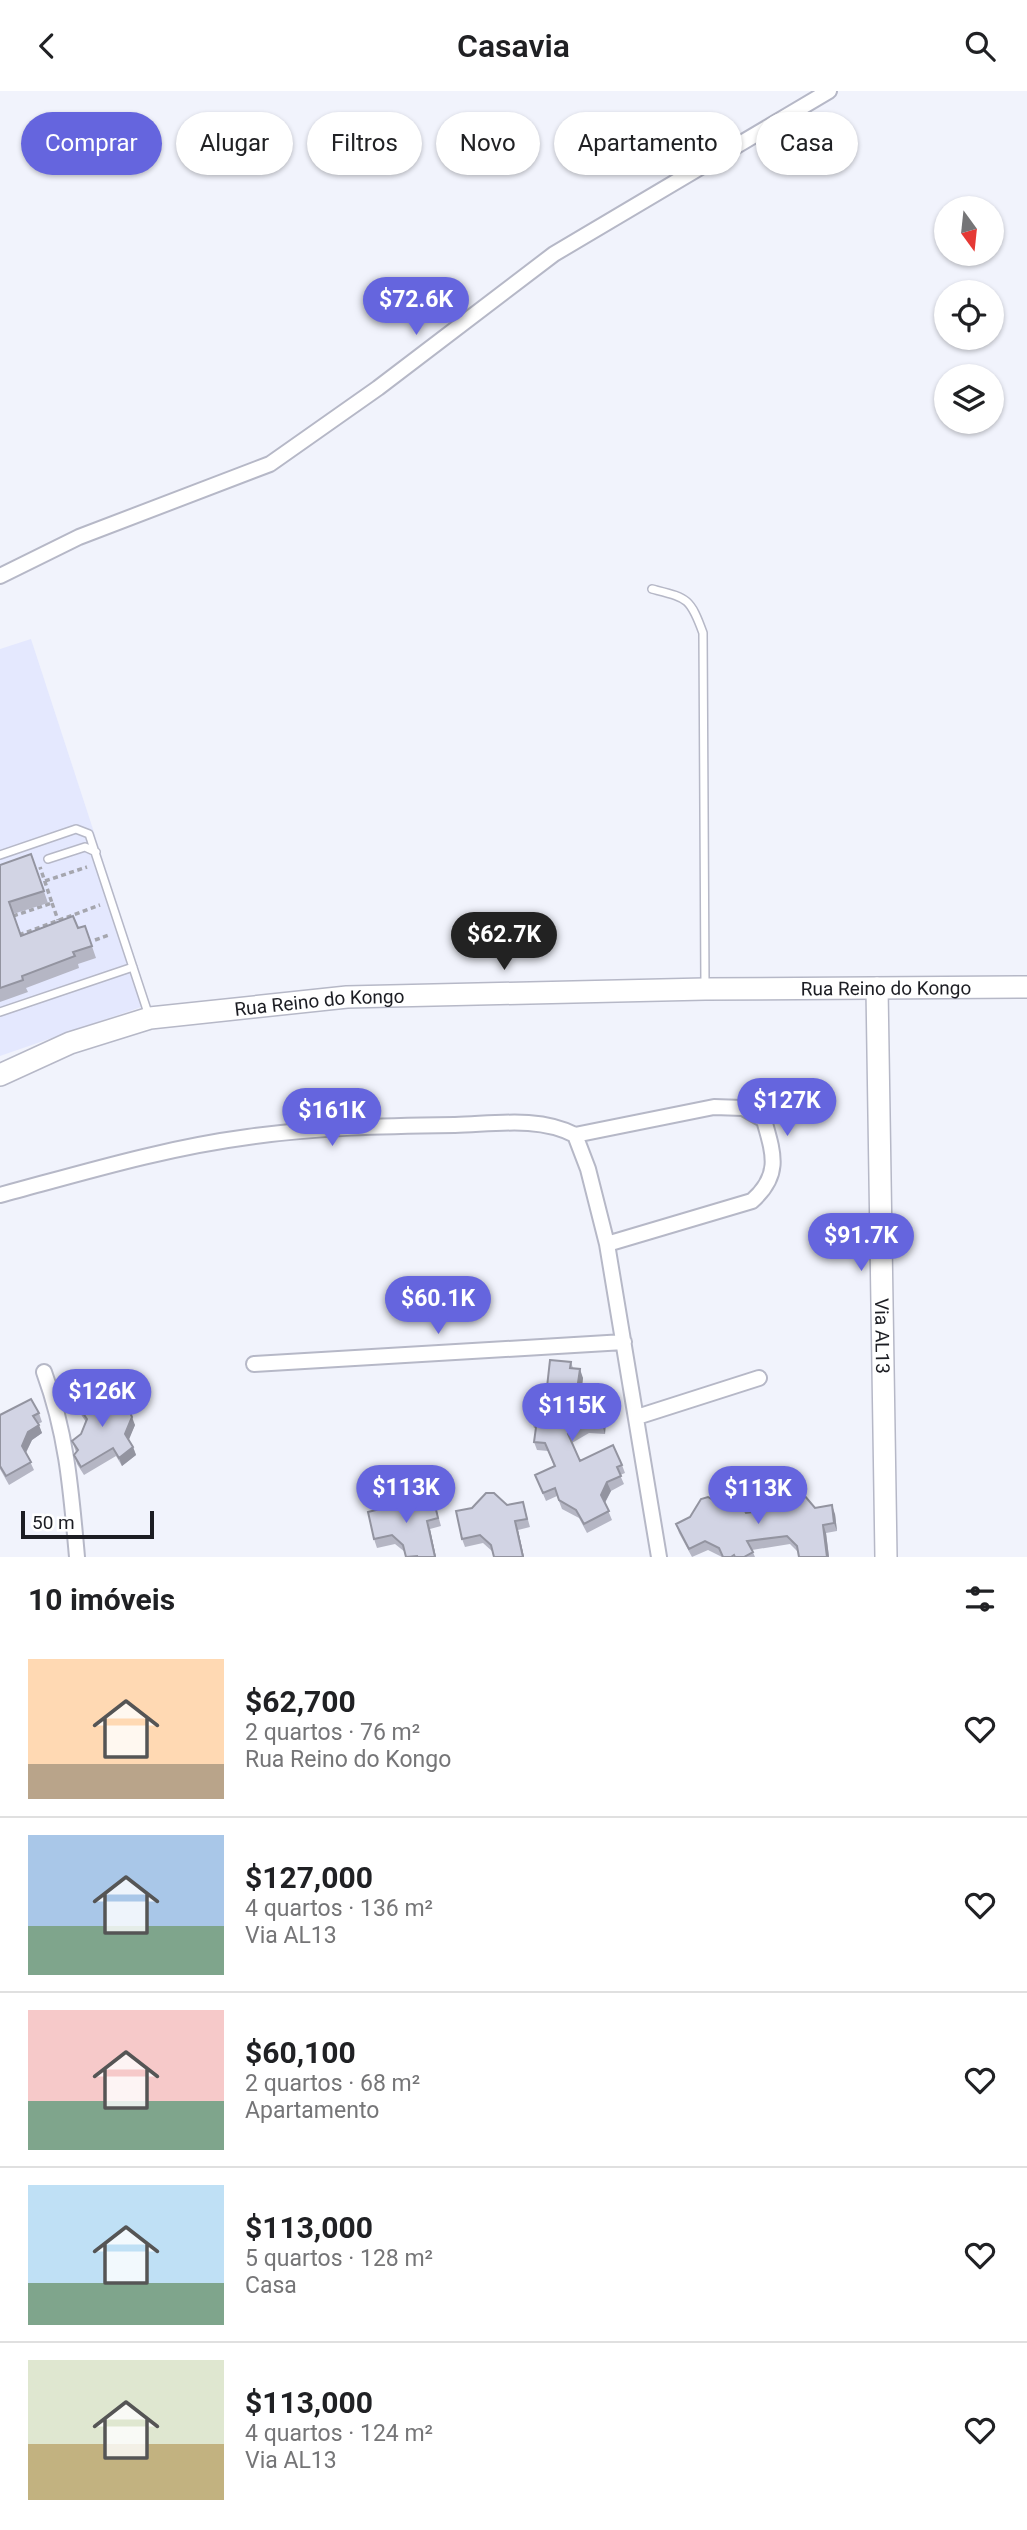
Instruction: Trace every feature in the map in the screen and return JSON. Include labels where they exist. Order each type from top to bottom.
[{"type":"street","points":[[0,576],[79,537],[270,464],[378,388],[554,254],[830,91]]},
{"type":"street","name":"Rua Reino do Kongo","points":[[1,1072],[71,1043],[150,1018],[347,997],[705,989],[1027,987]]},
{"type":"street","name":"Via AL13","points":[[877,988],[886,1557]]},
{"type":"street","points":[[0,1195],[95,1167],[248,1137],[389,1126],[503,1123],[544,1124],[575,1135],[714,1107],[743,1108],[764,1120],[774,1169],[766,1189],[752,1201],[607,1244]]},
{"type":"street","points":[[575,1135],[587,1168],[607,1244],[659,1557]]},
{"type":"street","points":[[254,1364],[624,1342]]},
{"type":"street","points":[[44,1372],[60,1417],[69,1469],[77,1557]]},
{"type":"street","points":[[637,1417],[759,1378]]},
{"type":"lane","points":[[652,589],[684,597],[696,613],[703,633],[705,989]]},
{"type":"lane","points":[[0,855],[76,829],[87,833],[98,856],[150,1018]]},
{"type":"lane","points":[[81,848],[88,841],[87,833]]},
{"type":"lane","points":[[48,859],[81,848],[93,849],[98,856]]},
{"type":"lane","points":[[0,1012],[133,967]]},
{"type":"path","points":[[38,862],[58,920]]},
{"type":"path","points":[[45,881],[83,867],[91,870]]},
{"type":"path","points":[[99,894],[105,914]]},
{"type":"path","points":[[0,921],[52,903]]},
{"type":"path","points":[[10,938],[102,904]]},
{"type":"path","points":[[94,940],[111,934],[108,924]]},
{"type":"shaded area","points":[[31,639],[150,1004],[0,1056],[0,649]]},
{"type":"building","points":[[31,854],[44,891],[9,902],[21,936],[73,916],[78,928],[85,926],[92,946],[73,952],[75,956],[22,976],[23,980],[0,988],[0,865]]},
{"type":"building","points":[[550,1360],[571,1362],[570,1368],[580,1369],[578,1383],[586,1396],[604,1397],[602,1425],[586,1424],[568,1434],[580,1461],[613,1445],[622,1465],[617,1467],[621,1476],[607,1482],[601,1495],[609,1511],[584,1524],[576,1510],[559,1500],[555,1488],[543,1493],[535,1475],[555,1466],[545,1443],[534,1442],[537,1420],[531,1419],[534,1395],[546,1396]]},
{"type":"building","points":[[101,1388],[111,1402],[129,1410],[132,1417],[125,1434],[133,1447],[119,1458],[113,1448],[81,1467],[74,1455],[78,1450],[72,1441],[81,1434],[87,1419],[77,1404]]},
{"type":"building","points":[[31,1399],[39,1413],[33,1416],[39,1425],[28,1432],[22,1446],[31,1462],[6,1476],[0,1466],[0,1415]]},
{"type":"building","points":[[397,1493],[404,1493],[417,1505],[434,1501],[438,1518],[427,1521],[435,1557],[406,1557],[403,1545],[392,1535],[374,1539],[368,1512],[392,1506],[391,1500]]},
{"type":"building","points":[[486,1493],[494,1493],[507,1505],[523,1502],[527,1519],[515,1521],[523,1557],[494,1557],[491,1545],[480,1535],[462,1539],[456,1511],[472,1508]]},
{"type":"building","points":[[796,1494],[804,1495],[815,1508],[832,1505],[834,1523],[823,1525],[827,1557],[799,1557],[797,1546],[787,1536],[747,1541],[753,1552],[744,1557],[723,1557],[719,1548],[705,1541],[689,1549],[676,1524],[690,1517],[701,1499],[708,1497],[723,1506],[738,1498],[746,1513],[781,1508]]}]
